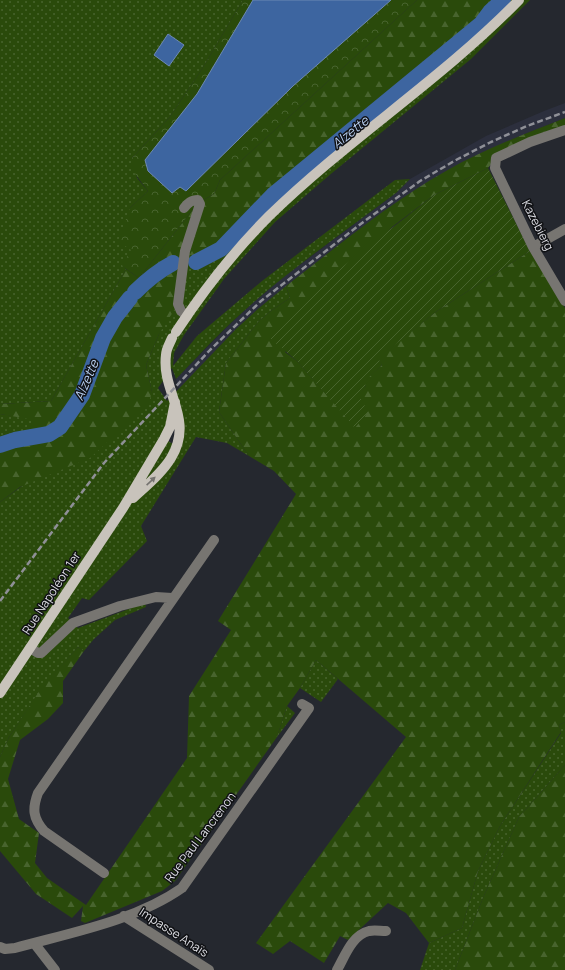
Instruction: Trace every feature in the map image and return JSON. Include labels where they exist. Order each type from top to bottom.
[{"type":"main road","points":[[123,508],[157,475],[171,458],[176,446],[181,429],[180,416],[165,368],[166,353],[174,335],[218,271],[269,217],[327,165],[465,52],[519,0]]},
{"type":"main road","points":[[123,508],[170,427],[175,402]]},
{"type":"main road","name":"Rue Napoléon 1er","points":[[0,693],[123,508]]},
{"type":"street","name":"Kazebierg","points":[[565,130],[530,142],[496,158],[495,168],[533,247],[565,301]]},
{"type":"street","points":[[184,208],[193,200],[198,200],[200,204],[185,251],[178,304],[181,311],[187,316]]},
{"type":"street","points":[[533,247],[565,229]]},
{"type":"street","points":[[104,873],[44,831],[38,823],[34,813],[34,803],[38,793],[172,598],[214,540]]},
{"type":"street","points":[[30,648],[38,653],[41,653],[73,623],[120,606],[156,597],[172,598]]},
{"type":"street","name":"Rue Paul Lancrenon","points":[[2,951],[87,929],[166,899],[182,888],[309,708],[302,704]]},
{"type":"street","name":"Impasse Anaïs","points":[[124,916],[209,970]]},
{"type":"street","points":[[337,970],[358,936],[369,931],[386,931]]},
{"type":"street","points":[[34,943],[55,970]]},
{"type":"shaded area","points":[[565,103],[565,118],[513,139],[403,198],[341,243],[259,308],[236,329],[179,389],[176,379],[230,324],[253,303],[281,279],[396,193],[410,179],[486,136]]},
{"type":"green space","points":[[0,0],[243,0],[202,69],[169,118],[132,158],[137,178],[148,191],[130,208],[132,250],[123,266],[126,269],[51,401],[0,404]]},
{"type":"green space","points":[[243,0],[417,0],[220,180],[214,194],[198,203],[139,278],[122,266],[131,250],[118,241],[130,208],[148,191],[132,170],[132,158],[169,118],[202,69]]},
{"type":"green space","points":[[417,0],[503,0],[490,12],[481,24],[273,195],[221,249],[201,261],[185,251],[178,304],[159,334],[146,365],[152,392],[148,405],[90,458],[20,487],[0,502],[0,445],[30,437],[34,420],[0,414],[0,404],[51,401],[126,269],[139,278],[198,203],[214,194],[220,180]]},
{"type":"green space","points":[[503,0],[530,0],[471,59],[332,173],[275,222],[224,279],[184,335],[174,353],[173,366],[197,336],[262,281],[395,180],[410,179],[396,193],[306,260],[254,302],[176,379],[172,368],[158,388],[167,401],[236,329],[286,286],[290,298],[259,321],[226,363],[219,412],[249,456],[227,443],[196,437],[141,526],[147,541],[89,600],[82,598],[68,618],[78,628],[145,603],[146,607],[115,620],[94,639],[84,651],[78,647],[42,688],[9,737],[0,757],[0,502],[152,392],[146,365],[159,334],[185,251],[221,249],[273,195],[481,24],[490,12]],"holes":[[[180,416],[176,446],[165,439]]]},
{"type":"green space","points":[[565,118],[565,130],[496,158],[488,168],[434,195],[392,227],[285,352],[297,361],[355,427],[358,395],[366,386],[363,382],[382,365],[377,358],[437,311],[530,251],[565,308],[565,722],[559,725],[561,732],[500,826],[478,871],[462,928],[429,943],[406,913],[388,903],[348,940],[340,936],[324,963],[290,941],[273,954],[256,943],[406,737],[316,660],[300,688],[287,706],[277,737],[175,881],[162,891],[85,923],[81,921],[83,906],[72,918],[36,894],[0,851],[0,757],[9,737],[42,687],[78,647],[84,651],[63,681],[63,703],[48,719],[20,740],[8,779],[19,819],[39,833],[35,863],[47,878],[86,905],[187,758],[189,696],[231,630],[218,621],[296,494],[274,471],[249,456],[219,412],[226,363],[259,321],[290,298],[286,286],[344,240],[384,211],[425,183],[460,163],[505,142]]},
{"type":"green space","points":[[488,168],[530,251],[437,311],[378,358],[382,365],[364,382],[366,386],[359,395],[368,412],[355,428],[297,361],[266,335],[318,286],[434,195]]},
{"type":"green space","points":[[0,414],[35,419],[31,437],[0,445]]},
{"type":"green space","points":[[316,660],[338,679],[321,702],[300,688]]},
{"type":"green space","points":[[287,706],[295,713],[277,737]]},
{"type":"green space","points":[[565,722],[565,765],[519,817],[483,898],[455,970],[420,970],[429,943],[462,928],[478,871],[500,826],[561,733],[559,725]]},
{"type":"green space","points":[[565,765],[565,970],[455,970],[483,898],[519,817]]},
{"type":"water","points":[[253,0],[391,0],[293,86],[186,191],[180,187],[172,193],[148,171],[145,160],[197,94]]},
{"type":"water","points":[[168,34],[184,45],[169,66],[154,55]]},
{"type":"waterway","name":"Alzette","points":[[196,262],[221,249],[273,195],[481,24],[490,12],[503,0]]},
{"type":"waterway","name":"Alzette","points":[[135,292],[162,269],[173,263]]},
{"type":"waterway","name":"Alzette","points":[[0,445],[15,440],[49,434],[60,427],[82,395],[103,338],[115,317],[130,298]]},
{"type":"railway","points":[[0,601],[104,463],[210,350],[261,301],[362,223],[420,181],[491,142],[527,126],[565,112]]}]
